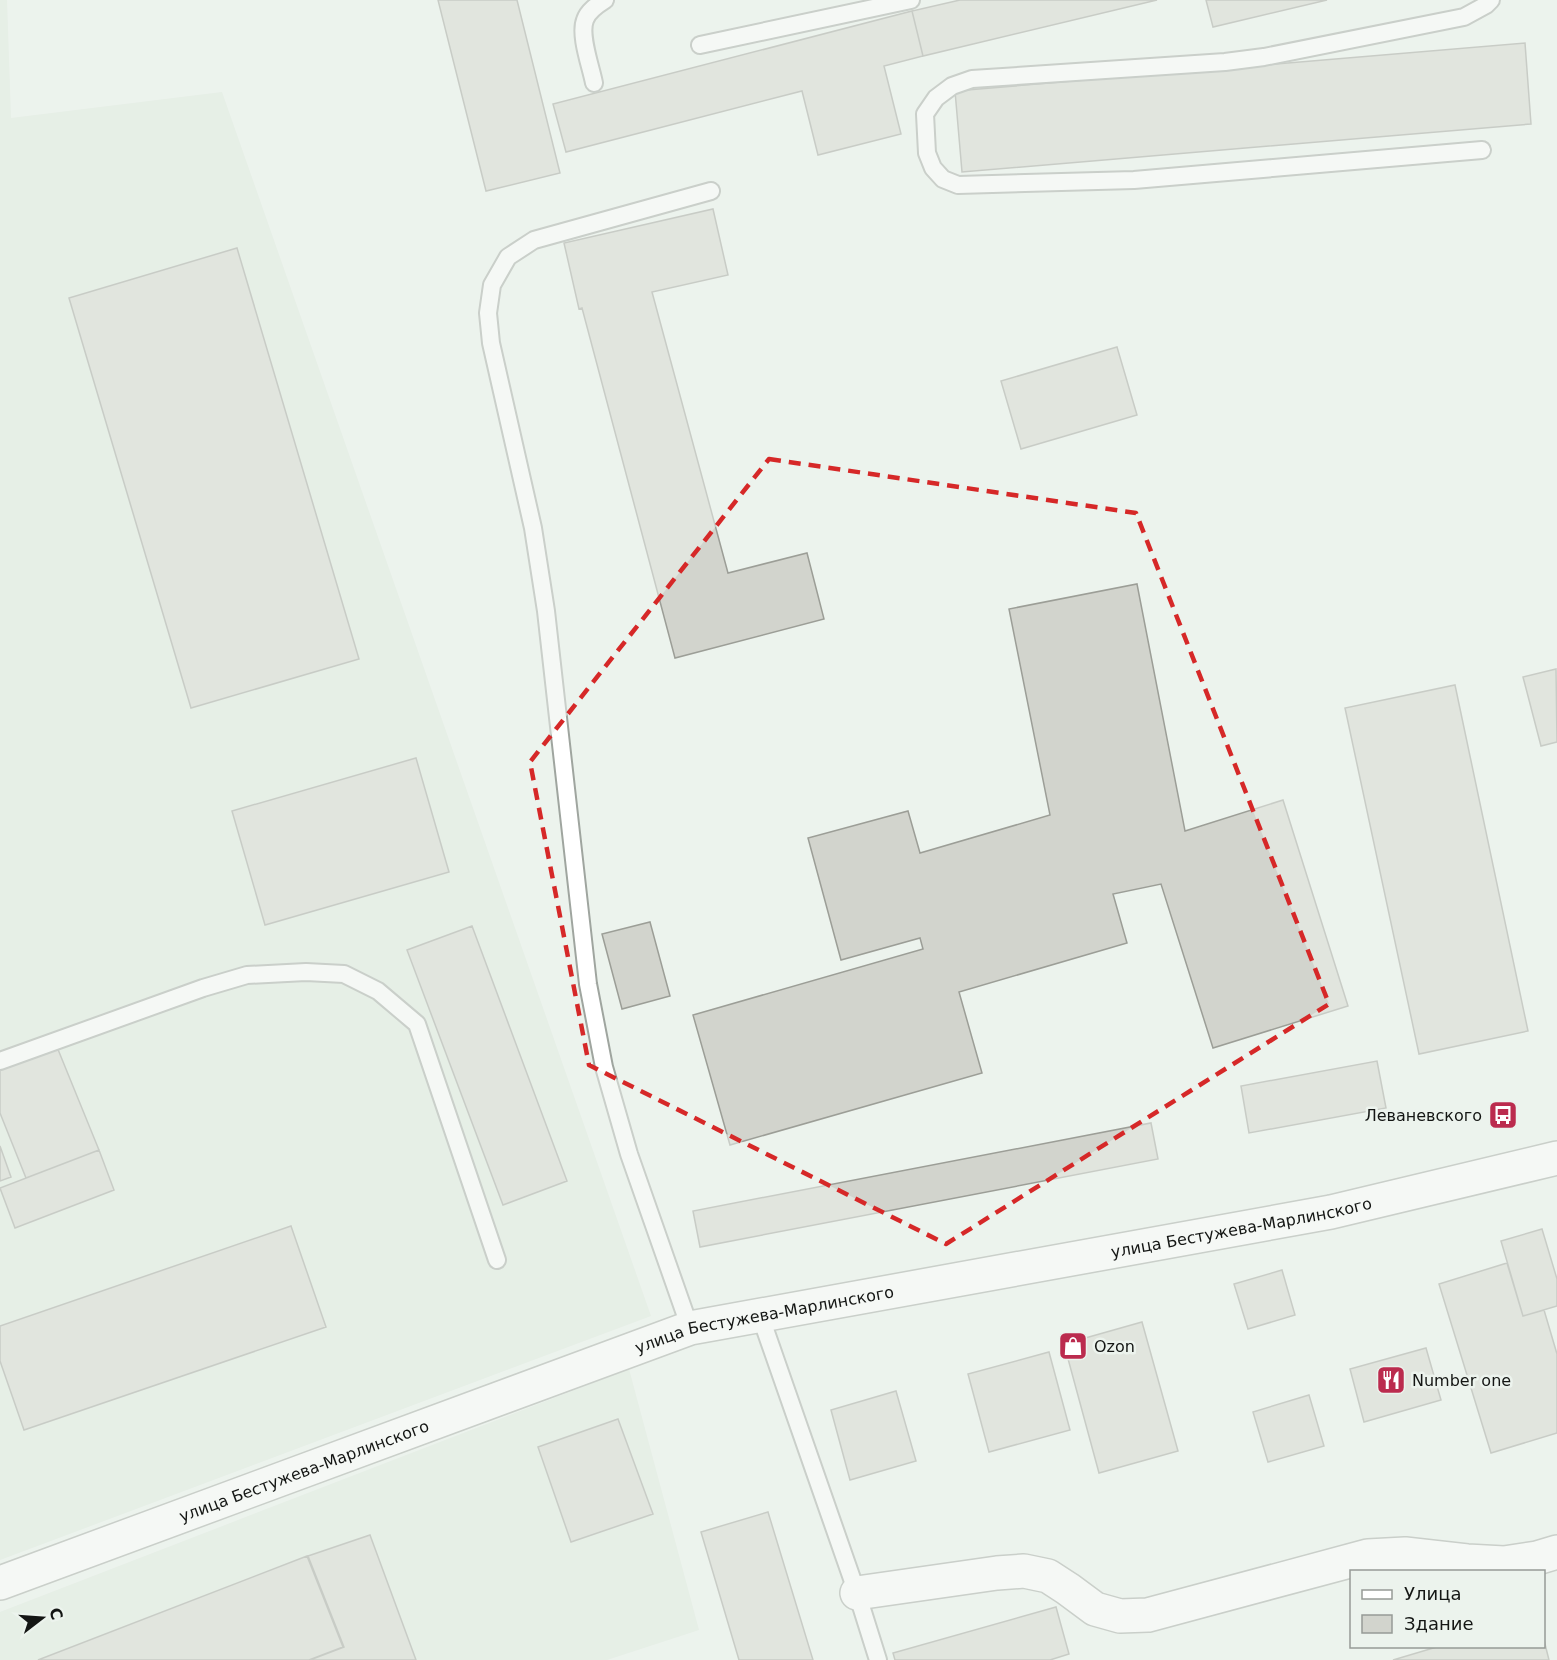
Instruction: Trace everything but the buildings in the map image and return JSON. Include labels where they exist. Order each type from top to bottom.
[{"type":"street","name":"улица Бестужева-Марлинского","points":[[0,1583],[690,1328],[1331,1212],[1557,1158]]},
{"type":"street","points":[[857,1593],[1024,1571],[1048,1576],[1095,1609],[1120,1616],[1148,1615],[1368,1556],[1405,1554],[1504,1563],[1537,1558],[1557,1552]]},
{"type":"lane","points":[[594,83],[583,32],[585,19],[595,6],[605,0]]},
{"type":"lane","points":[[700,45],[911,0]]},
{"type":"lane","points":[[1482,150],[1134,180],[958,185],[943,179],[933,168],[927,153],[925,114],[936,98],[952,86],[972,80],[1225,62],[1264,57],[1464,17],[1491,0]]},
{"type":"lane","points":[[690,1328],[629,1154],[604,1067],[588,984],[546,611],[535,539],[491,343],[488,313],[492,285],[508,256],[534,240],[711,191]]},
{"type":"lane","points":[[0,1061],[191,992],[247,975],[306,972],[344,975],[378,991],[417,1024],[497,1260]]},
{"type":"lane","points":[[760,1315],[857,1593],[878,1660]]},
{"type":"highlighted area","points":[[769,459],[1136,513],[1329,1004],[946,1244],[589,1065],[530,762]]},
{"type":"shaded area","points":[[0,0],[7,0],[11,118],[222,92],[651,1316],[0,1560]]},
{"type":"shaded area","points":[[629,1369],[699,1630],[607,1660],[0,1660],[0,1612]]},
{"type":"place","name":"Леваневского","points":[[1503,1115]]},
{"type":"place","name":"Ozon","points":[[1073,1346]]},
{"type":"place","name":"Number one","points":[[1391,1380]]}]
